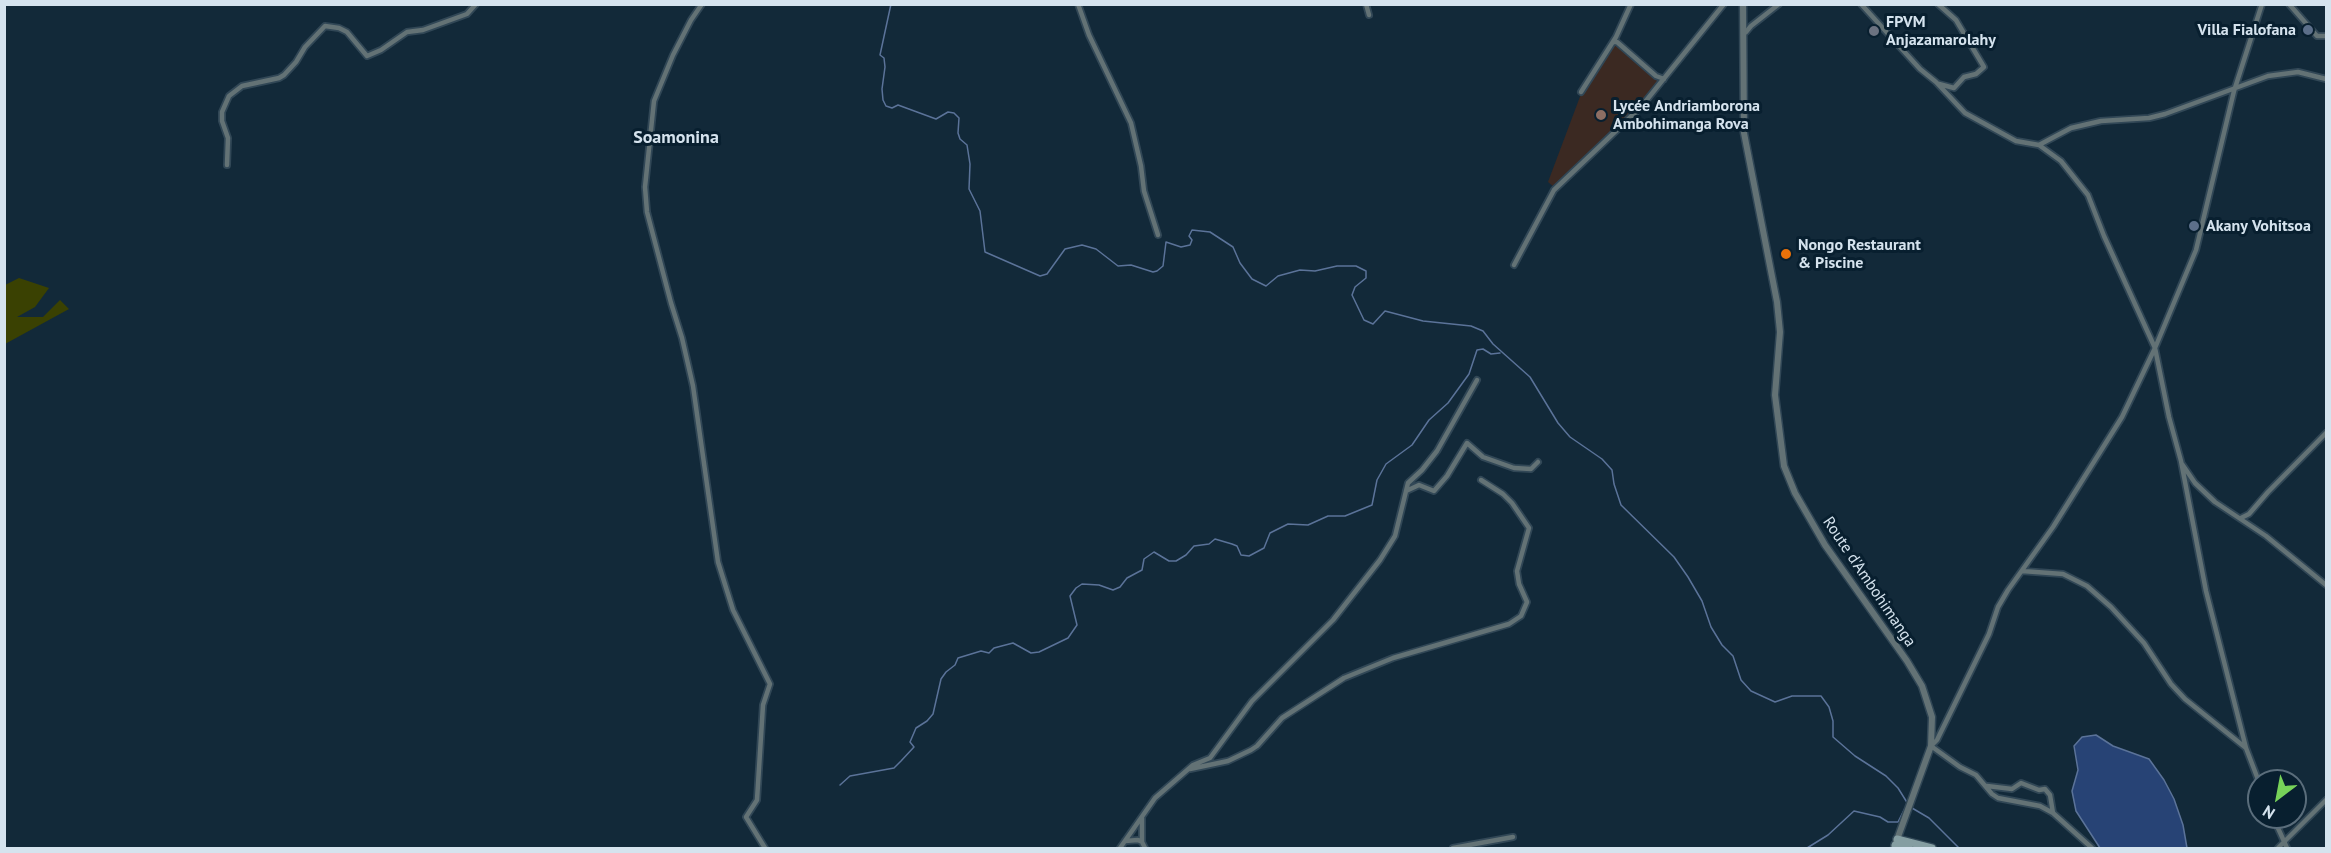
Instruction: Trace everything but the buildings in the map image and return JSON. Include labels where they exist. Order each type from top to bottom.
[{"type":"main road","points":[[1896,844],[1909,849]]},
{"type":"main road","points":[[1896,844],[1932,849]]},
{"type":"street","points":[[227,165],[228,138],[222,121],[222,112],[228,96],[242,86],[284,75],[296,62],[305,47],[325,26],[347,32],[367,56],[381,50],[407,32],[423,30],[467,14],[476,4]]},
{"type":"street","points":[[702,4],[673,55],[654,101],[645,187],[647,212],[693,386],[718,562],[733,610],[770,684],[763,705],[757,800],[746,817],[765,849]]},
{"type":"street","points":[[1078,4],[1089,35],[1131,123],[1144,191],[1158,235]]},
{"type":"street","points":[[1366,4],[1369,15]]},
{"type":"street","points":[[1581,93],[1613,42],[1631,4]]},
{"type":"street","points":[[1514,265],[1554,190],[1641,107],[1724,4]]},
{"type":"street","name":"Route d'Ambohimanga","points":[[1743,4],[1744,133],[1777,302],[1780,332],[1775,395],[1785,466],[1796,493],[1825,545],[1907,661],[1922,686],[1932,717],[1931,746],[1896,844]]},
{"type":"street","points":[[1746,32],[1779,4]]},
{"type":"street","points":[[1860,4],[1920,69],[1936,82],[1965,113],[2016,141],[2039,144],[2061,161],[2088,195],[2155,348],[2181,461],[2206,591],[2246,748],[2254,769]]},
{"type":"street","points":[[1936,82],[1954,88],[1964,77],[1976,74],[1984,67],[1956,20],[1938,4]]},
{"type":"street","points":[[2092,849],[2053,813],[2040,806],[1998,798],[1976,775],[1960,767],[1931,746],[1937,740],[1984,644],[1998,607],[2053,527],[2122,417],[2155,348],[2196,250],[2234,91],[2262,4]]},
{"type":"street","points":[[2289,4],[2317,36],[2326,36]]},
{"type":"street","points":[[1613,42],[1617,42],[1656,76],[1664,79]]},
{"type":"street","points":[[2039,144],[2071,128],[2101,121],[2165,114],[2234,91],[2258,80],[2288,73],[2298,72],[2326,79]]},
{"type":"street","points":[[1119,849],[1155,798],[1188,769],[1210,758],[1252,702],[1333,620],[1380,560],[1395,536],[1408,483],[1437,451],[1477,380]]},
{"type":"street","points":[[2241,518],[2249,514],[2326,433]]},
{"type":"street","points":[[1406,491],[1419,485],[1434,491],[1447,476],[1467,443],[1483,457],[1514,468],[1531,469],[1538,462]]},
{"type":"street","points":[[2181,461],[2195,483],[2215,502],[2241,518],[2326,585]]},
{"type":"street","points":[[1188,769],[1228,761],[1251,750],[1282,718],[1344,678],[1393,658],[1509,624],[1521,616],[1527,602],[1519,584],[1517,571],[1529,528],[1512,503],[1503,494],[1481,480]]},
{"type":"street","points":[[2022,572],[2064,574],[2087,586],[2111,607],[2144,643],[2171,684],[2185,699],[2246,748]]},
{"type":"street","points":[[1987,786],[2012,789],[2021,783],[2039,790],[2045,789],[2050,795],[2053,813]]},
{"type":"street","points":[[2278,849],[2286,846],[2326,800]]},
{"type":"street","points":[[1142,818],[1142,842],[1145,849]]},
{"type":"street","points":[[2278,829],[2286,846]]},
{"type":"street","points":[[1453,849],[1513,837]]},
{"type":"street","points":[[1125,841],[1132,839],[1142,842]]},
{"type":"shaded area","name":"Lycée Andriamborona Ambohimanga Rova","points":[[1616,43],[1661,80],[1641,105],[1554,187],[1548,182],[1581,94]]},
{"type":"green space","points":[[19,278],[49,288],[35,307],[17,317],[43,317],[60,300],[69,309],[5,344],[5,285]]},
{"type":"water","points":[[2096,735],[2113,746],[2149,759],[2174,799],[2183,825],[2187,848],[2100,848],[2076,811],[2072,791],[2078,770],[2074,746],[2082,737]]},
{"type":"waterway","points":[[891,4],[880,55],[884,58],[885,67],[883,100],[886,106],[892,108],[898,105],[936,119],[948,112],[954,113],[959,118],[958,133],[960,139],[967,145],[970,164],[969,189],[980,211],[985,252],[1040,276],[1047,274],[1065,249],[1082,245],[1096,249],[1118,266],[1131,265],[1153,272],[1163,266],[1166,242],[1181,247],[1190,245],[1192,240],[1189,236],[1192,230],[1210,232],[1233,247],[1240,263],[1252,279],[1266,286],[1278,276],[1300,270],[1315,271],[1337,266],[1356,266],[1366,271],[1366,278],[1355,287],[1352,295],[1364,320],[1373,324],[1385,311],[1423,321],[1471,326],[1483,331],[1493,344],[1530,377],[1558,423],[1570,437],[1602,459],[1612,470],[1621,505],[1674,557],[1688,577],[1702,601],[1711,627],[1722,645],[1733,656],[1741,680],[1751,691],[1775,702],[1792,696],[1821,696],[1829,707],[1833,721],[1833,737],[1855,756],[1886,776],[1898,788],[1908,804]]},
{"type":"waterway","points":[[840,785],[850,776],[894,768],[901,761],[914,747],[910,742],[916,728],[933,714],[941,679],[955,665],[958,658],[981,651],[989,653],[994,648],[1013,643],[1031,653],[1039,652],[1068,638],[1077,625],[1070,596],[1082,584],[1099,585],[1113,590],[1120,587],[1127,578],[1142,570],[1144,559],[1154,552],[1169,561],[1176,561],[1194,546],[1209,544],[1215,539],[1237,546],[1241,555],[1249,556],[1264,548],[1270,533],[1288,524],[1308,525],[1328,516],[1345,516],[1372,505],[1377,480],[1386,464],[1412,445],[1429,420],[1448,403],[1469,374],[1477,350],[1483,349],[1491,354],[1500,353]]},
{"type":"waterway","points":[[1807,848],[1828,835],[1854,811],[1880,817],[1888,822],[1898,822],[1905,808]]},
{"type":"waterway","points":[[1912,808],[1929,818],[1959,848]]},
{"type":"place","name":"Villa Fialofana","points":[[2308,30]]},
{"type":"place","name":"FPVM Anjazamarolahy","points":[[1874,31]]},
{"type":"place","name":"Lycée Andriamborona Ambohimanga Rova","points":[[1601,115]]},
{"type":"place","name":"Akany Vohitsoa","points":[[2194,226]]},
{"type":"place","name":"Nongo Restaurant & Piscine","points":[[1786,254]]},
{"type":"district","name":"Soamonina","points":[[676,138]]}]
